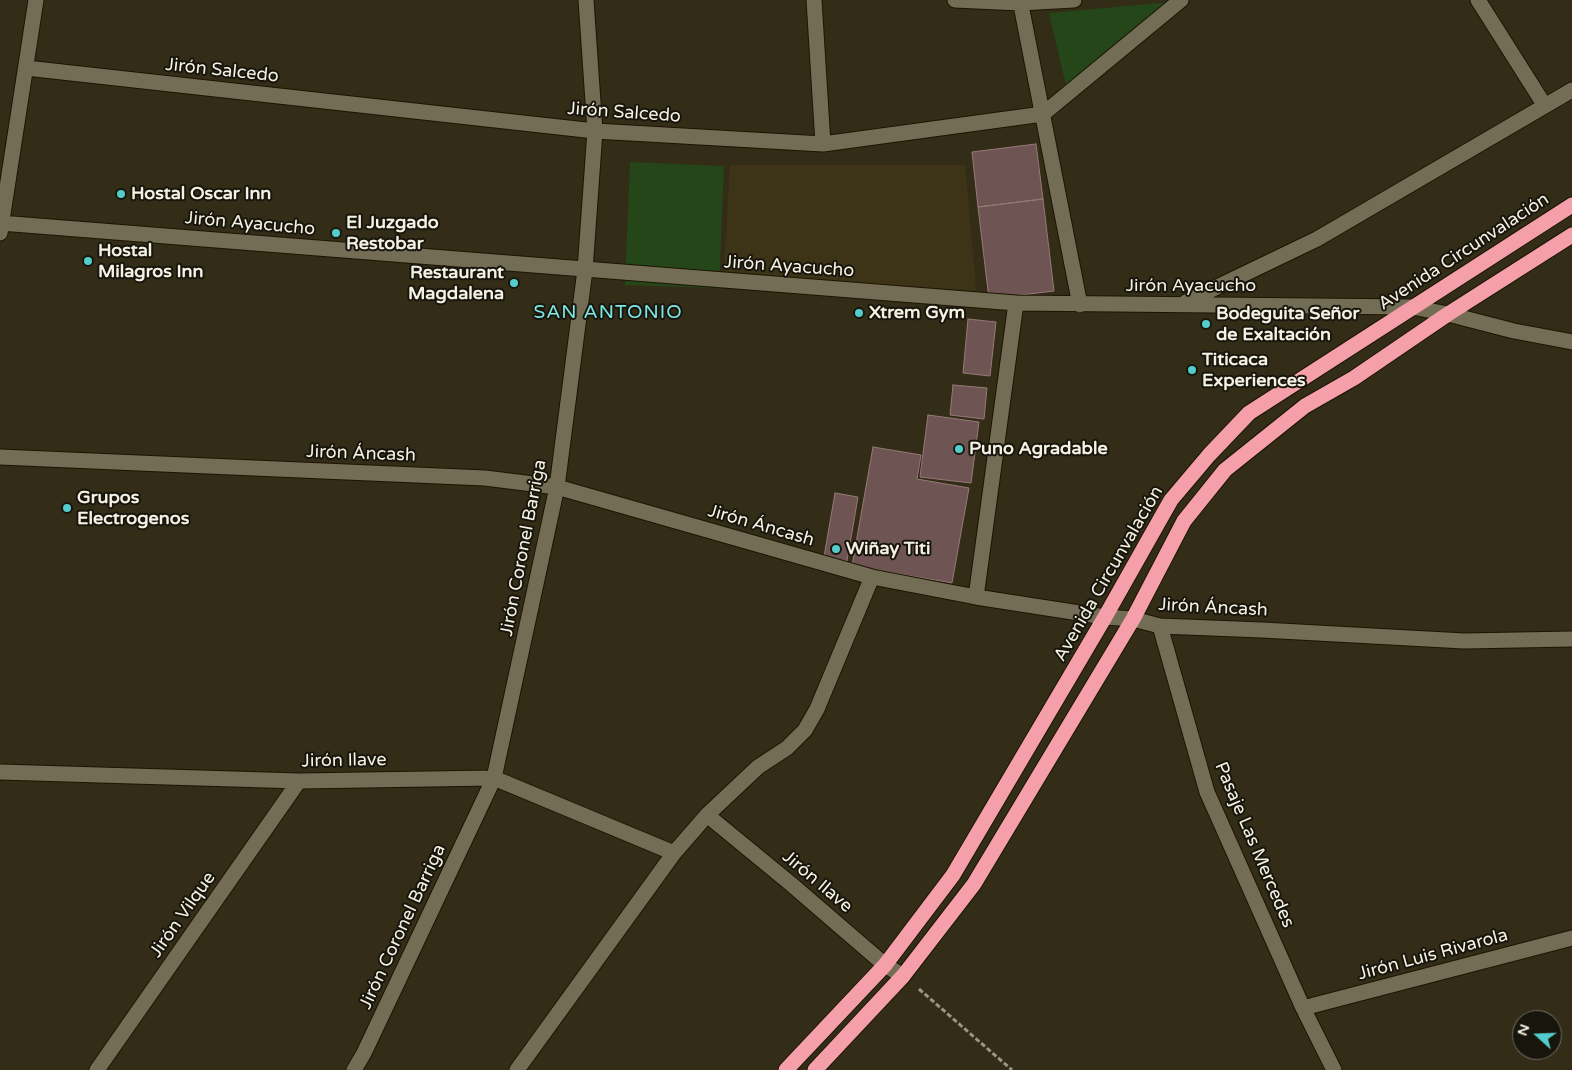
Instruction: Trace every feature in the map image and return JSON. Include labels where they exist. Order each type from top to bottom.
[{"type":"highway","name":"Avenida Circunvalación","points":[[786,1070],[885,965],[953,875],[1105,617],[1171,500],[1209,455],[1249,413],[1572,205]]},
{"type":"highway","points":[[815,1070],[903,976],[974,884],[1132,619],[1184,521],[1225,470],[1305,406],[1354,378],[1448,314],[1572,235]]},
{"type":"street","points":[[1,226],[36,0]]},
{"type":"street","name":"Jirón Coronel Barriga","points":[[354,1070],[364,1053],[494,778],[557,487],[585,270],[595,131],[586,0]]},
{"type":"street","points":[[814,0],[822,144]]},
{"type":"street","points":[[955,0],[1020,2],[1074,0]]},
{"type":"street","points":[[1043,114],[1181,0]]},
{"type":"street","points":[[1478,0],[1545,106]]},
{"type":"street","points":[[1020,2],[1080,304]]},
{"type":"street","name":"Jirón Salcedo","points":[[26,68],[595,131],[822,144],[1043,114]]},
{"type":"street","points":[[1182,304],[1317,239],[1572,90]]},
{"type":"street","name":"Jirón Ayacucho","points":[[1,226],[1016,304],[1412,307],[1572,342]]},
{"type":"street","points":[[976,597],[1016,304]]},
{"type":"street","name":"Jirón Áncash","points":[[0,457],[485,478],[557,487],[872,577],[976,597],[1105,617],[1132,619],[1160,626],[1464,641],[1572,639]]},
{"type":"street","points":[[517,1070],[674,853],[707,815],[758,767],[787,748],[805,730],[817,709],[872,577]]},
{"type":"street","name":"Pasaje Las Mercedes","points":[[1160,626],[1207,792],[1303,1008],[1334,1070]]},
{"type":"street","name":"Jirón Ilave","points":[[0,772],[299,781],[494,778],[674,853]]},
{"type":"street","name":"Jirón Vilque","points":[[97,1070],[299,781]]},
{"type":"street","name":"Jirón Ilave","points":[[707,815],[885,965],[903,976]]},
{"type":"street","name":"Jirón Luis Rivarola","points":[[1303,1008],[1572,938]]},
{"type":"path","points":[[903,976],[1012,1070]]},
{"type":"shaded area","points":[[730,165],[965,165],[977,299],[723,288]]},
{"type":"green space","points":[[1172,2],[1066,86],[1049,13]]},
{"type":"green space","points":[[630,162],[724,166],[719,288],[625,285]]},
{"type":"building","points":[[1036,144],[1043,199],[978,207],[972,152]]},
{"type":"building","points":[[1043,199],[1054,291],[989,299],[978,207]]},
{"type":"building","points":[[968,319],[996,322],[990,376],[963,373]]},
{"type":"building","points":[[953,385],[987,388],[984,419],[950,415]]},
{"type":"building","points":[[928,415],[979,422],[971,483],[920,477]]},
{"type":"building","points":[[873,447],[921,455],[917,479],[969,488],[952,583],[852,566]]},
{"type":"building","points":[[835,493],[858,497],[847,561],[824,557]]},
{"type":"place","name":"Hostal Oscar Inn","points":[[121,194]]},
{"type":"place","name":"El Juzgado Restobar","points":[[336,233]]},
{"type":"place","name":"Hostal Milagros Inn","points":[[88,261]]},
{"type":"place","name":"Restaurant Magdalena","points":[[514,283]]},
{"type":"place","name":"Xtrem Gym","points":[[859,313]]},
{"type":"place","name":"Bodeguita Señor de Exaltación","points":[[1206,324]]},
{"type":"place","name":"Titicaca Experiences","points":[[1192,370]]},
{"type":"place","name":"Puno Agradable","points":[[959,449]]},
{"type":"place","name":"Grupos Electrogenos","points":[[67,508]]},
{"type":"place","name":"Wiñay Titi","points":[[836,549]]},
{"type":"district","name":"SAN ANTONIO","points":[[608,313]]}]
